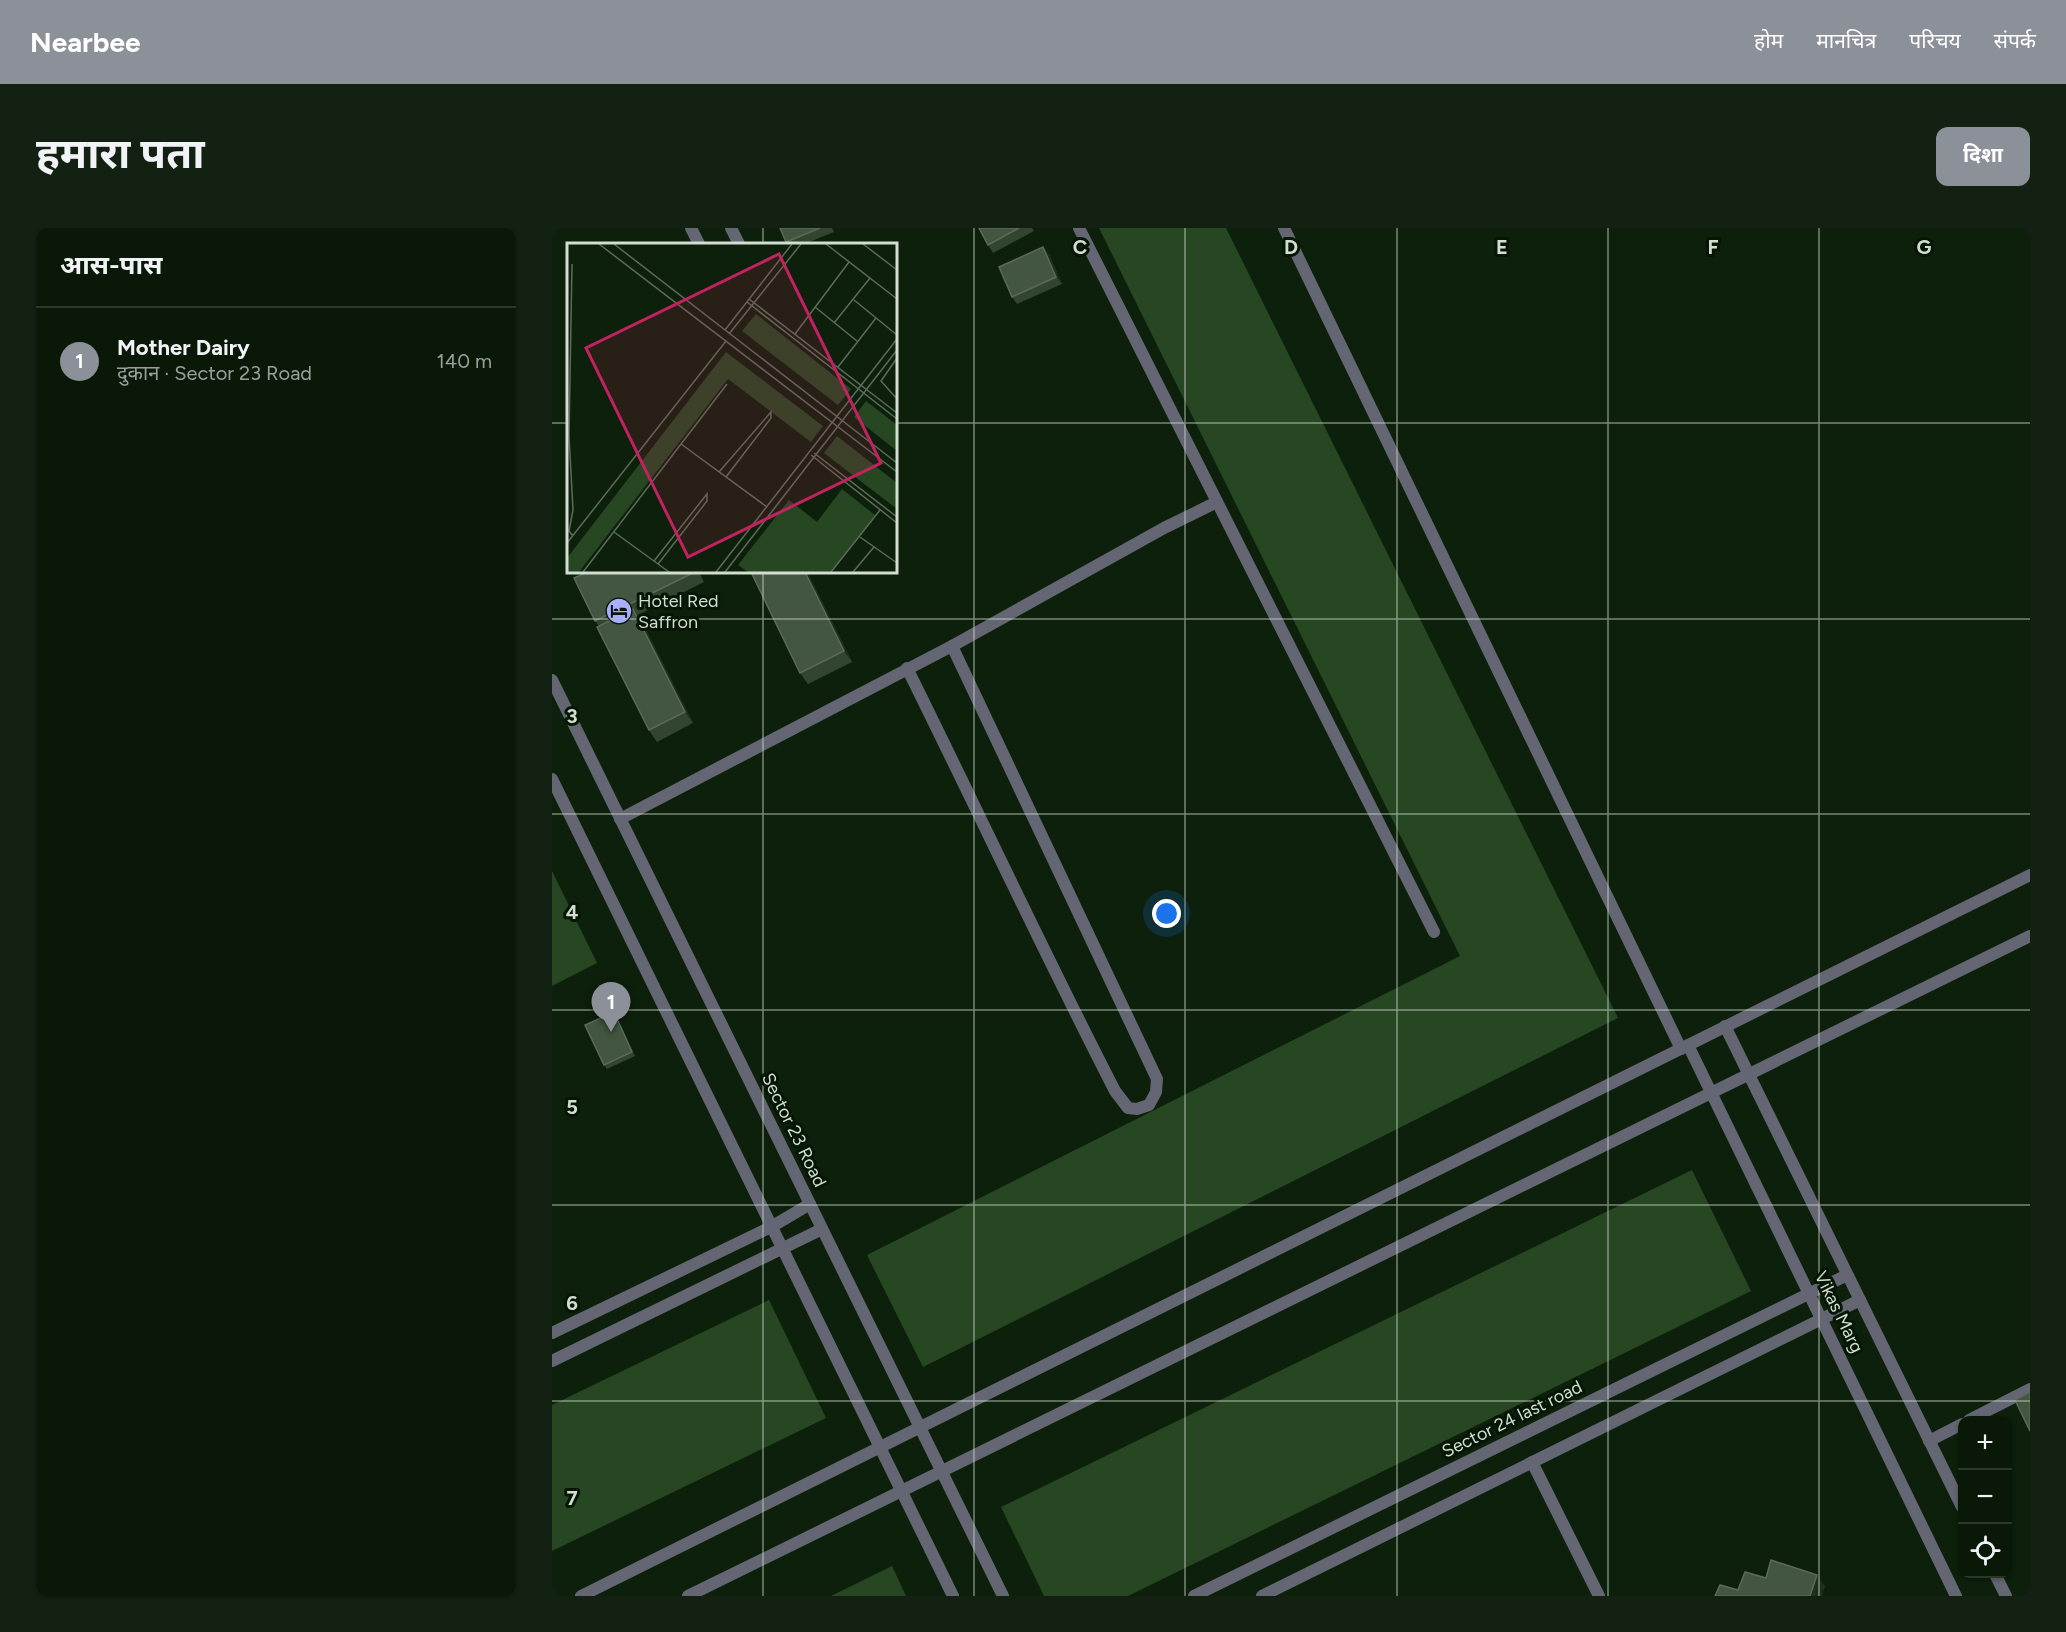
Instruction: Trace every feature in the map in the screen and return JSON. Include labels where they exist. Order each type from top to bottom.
[{"type":"street","points":[[692,228],[699,243]]},
{"type":"street","points":[[731,228],[738,243]]},
{"type":"street","points":[[1079,228],[1434,933]]},
{"type":"street","name":"Vikas Marg","points":[[1284,228],[1684,1047],[1712,1091],[1956,1596]]},
{"type":"street","points":[[620,819],[952,646],[1164,528],[1217,502]]},
{"type":"street","points":[[907,668],[1049,964],[1115,1091],[1128,1108],[1137,1109],[1149,1105],[1156,1092],[1157,1079],[952,646]]},
{"type":"street","name":"Sector 23 Road","points":[[552,680],[1003,1596]]},
{"type":"street","points":[[552,779],[953,1596]]},
{"type":"street","points":[[581,1596],[2030,875]]},
{"type":"street","points":[[688,1596],[2030,936]]},
{"type":"street","name":"Vikas Marg","points":[[1725,1026],[1958,1500]]},
{"type":"street","points":[[552,1333],[771,1227],[810,1204]]},
{"type":"street","points":[[552,1361],[822,1229]]},
{"type":"street","name":"Sector 24 last road","points":[[1194,1596],[1847,1275]]},
{"type":"street","points":[[1262,1596],[1860,1300]]},
{"type":"street","points":[[1977,1416],[2030,1389]]},
{"type":"street","points":[[1929,1441],[1958,1426]]},
{"type":"street","points":[[1532,1462],[1599,1596]]},
{"type":"street","points":[[1997,1578],[2006,1596]]},
{"type":"green space","points":[[1099,228],[1226,228],[1618,1018],[923,1367],[867,1255],[1460,956]]},
{"type":"green space","points":[[552,871],[597,963],[552,986]]},
{"type":"green space","points":[[1692,1170],[1751,1291],[1128,1596],[1044,1596],[1001,1507]]},
{"type":"green space","points":[[769,1300],[826,1418],[552,1551],[552,1405]]},
{"type":"green space","points":[[892,1566],[906,1596],[831,1596]]},
{"type":"building","points":[[780,228],[820,228],[786,242]]},
{"type":"building","points":[[979,228],[1019,228],[988,245]]},
{"type":"building","points":[[1043,247],[1056,277],[1012,297],[999,267]]},
{"type":"building","name":"Hotel Red Saffron","points":[[586,573],[693,573],[595,621],[574,578]]},
{"type":"building","points":[[751,573],[805,573],[844,651],[800,673]]},
{"type":"building","points":[[633,609],[685,712],[649,730],[597,627]]},
{"type":"building","points":[[614,1012],[632,1052],[604,1065],[585,1025]]},
{"type":"building","points":[[2030,1392],[2030,1431],[2015,1400]]},
{"type":"building","points":[[1771,1560],[1817,1575],[1810,1596],[1715,1596],[1720,1585],[1738,1590],[1745,1572],[1766,1578]]},
{"type":"place","name":"Hotel Red Saffron","points":[[619,611]]},
{"type":"place","name":"Mother Dairy","points":[[611,1032]]}]
